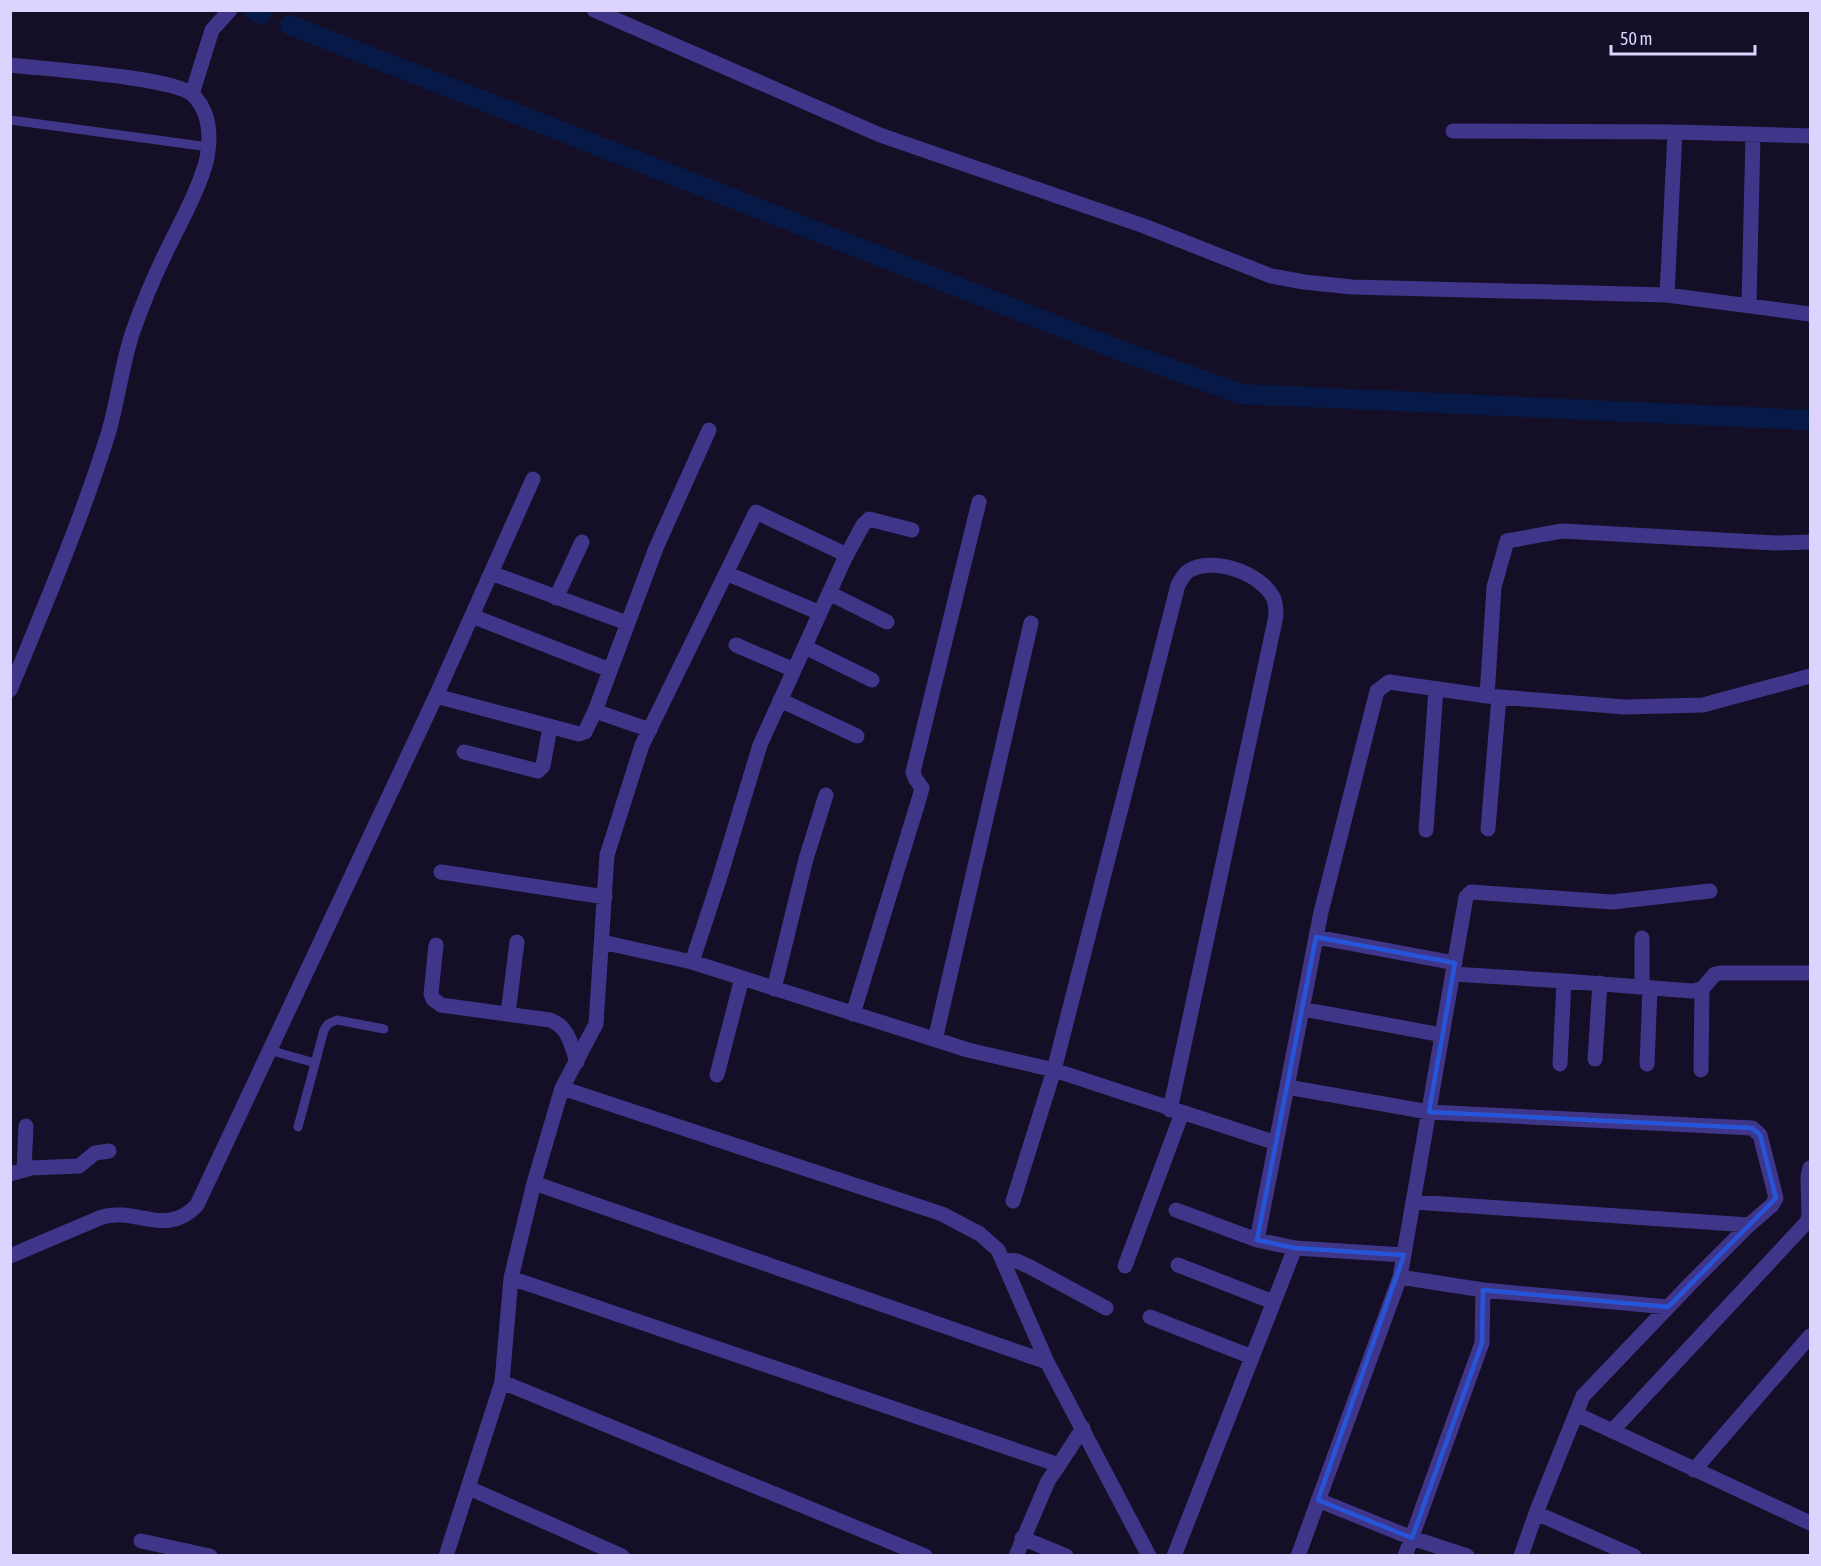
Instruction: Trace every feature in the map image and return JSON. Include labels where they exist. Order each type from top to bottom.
[{"type":"street","points":[[192,94],[212,30],[230,10]]},
{"type":"street","points":[[594,10],[880,135],[1144,226],[1271,276],[1352,287],[1667,295],[1810,314]]},
{"type":"street","points":[[10,65],[138,79],[170,86],[192,94],[207,114],[210,141],[206,161],[195,190],[155,275],[132,336],[109,430],[74,533],[10,690]]},
{"type":"street","points":[[1453,131],[1675,132],[1810,136]]},
{"type":"street","points":[[1667,295],[1675,132]]},
{"type":"street","points":[[1749,305],[1753,135]]},
{"type":"street","points":[[436,696],[550,727],[579,734],[585,732],[656,548],[709,430]]},
{"type":"street","points":[[10,1256],[112,1214],[162,1221],[180,1219],[197,1205],[436,696],[533,479]]},
{"type":"street","points":[[853,1014],[922,788],[913,772],[979,502]]},
{"type":"street","points":[[446,1556],[502,1382],[511,1278],[534,1183],[562,1088],[596,1024],[606,855],[642,745],[756,512],[847,555]]},
{"type":"street","points":[[692,963],[719,880],[754,758],[847,555],[863,525],[869,519],[912,530]]},
{"type":"street","points":[[1488,829],[1494,586],[1507,541],[1562,531],[1775,543],[1810,542]]},
{"type":"street","points":[[556,598],[582,542]]},
{"type":"street","points":[[1013,1201],[1054,1070],[1179,585],[1188,570],[1203,566],[1237,570],[1252,577],[1269,591],[1276,606],[1276,616],[1176,1111],[1125,1266]]},
{"type":"street","points":[[491,573],[627,623]]},
{"type":"street","points":[[726,573],[820,613]]},
{"type":"street","points":[[829,593],[887,622]]},
{"type":"street","points":[[472,616],[610,670]]},
{"type":"street","points":[[935,1040],[1031,623]]},
{"type":"street","points":[[736,645],[794,670]]},
{"type":"street","points":[[805,647],[873,680]]},
{"type":"street","points":[[1257,1240],[1316,937],[1377,691],[1389,682],[1493,696],[1625,707],[1703,705],[1810,676]]},
{"type":"street","points":[[1426,830],[1436,689]]},
{"type":"street","points":[[780,700],[856,736]]},
{"type":"street","points":[[595,711],[650,730]]},
{"type":"street","points":[[464,752],[538,771],[543,766],[550,727]]},
{"type":"street","points":[[774,989],[806,859],[826,795]]},
{"type":"street","points":[[441,873],[605,897]]},
{"type":"street","points":[[1298,1556],[1400,1277],[1466,897],[1471,892],[1612,902],[1710,891]]},
{"type":"street","points":[[1316,937],[1454,969],[1564,981],[1692,991],[1702,988],[1715,974],[1720,973],[1810,973]]},
{"type":"street","points":[[1642,938],[1646,987],[1647,1064]]},
{"type":"street","points":[[508,1014],[517,942]]},
{"type":"street","points":[[602,942],[692,963],[968,1050],[1054,1070],[1276,1143]]},
{"type":"street","points":[[436,945],[431,994],[437,1003],[559,1023],[569,1037],[577,1062]]},
{"type":"street","points":[[717,1075],[742,978]]},
{"type":"street","points":[[1560,1064],[1564,981]]},
{"type":"street","points":[[1595,1059],[1600,984]]},
{"type":"street","points":[[1701,1070],[1702,988]]},
{"type":"street","points":[[1302,1009],[1442,1035]]},
{"type":"street","points":[[1287,1087],[1429,1112],[1752,1128],[1760,1136],[1776,1197],[1772,1205],[1749,1225],[1582,1396],[1521,1556]]},
{"type":"street","points":[[562,1088],[942,1214],[980,1234],[998,1250],[1047,1362],[1149,1556]]},
{"type":"street","points":[[26,1126],[17,1171],[72,1167],[85,1162],[94,1153],[109,1151]]},
{"type":"street","points":[[1612,1431],[1807,1222],[1810,1168]]},
{"type":"street","points":[[534,1183],[1047,1362]]},
{"type":"street","points":[[1414,1202],[1749,1225]]},
{"type":"street","points":[[1176,1210],[1257,1240],[1295,1248],[1404,1255]]},
{"type":"street","points":[[1174,1556],[1295,1248]]},
{"type":"street","points":[[1002,1259],[1017,1261],[1030,1267],[1106,1308]]},
{"type":"street","points":[[1178,1265],[1273,1302]]},
{"type":"street","points":[[1400,1277],[1483,1290],[1668,1307]]},
{"type":"street","points":[[511,1278],[1059,1465]]},
{"type":"street","points":[[1405,1556],[1482,1343],[1483,1290]]},
{"type":"street","points":[[1150,1317],[1252,1357]]},
{"type":"street","points":[[1694,1470],[1810,1336]]},
{"type":"street","points":[[502,1382],[925,1556]]},
{"type":"street","points":[[1576,1414],[1694,1470],[1810,1521]]},
{"type":"street","points":[[1016,1556],[1048,1481],[1083,1428]]},
{"type":"street","points":[[469,1488],[622,1556]]},
{"type":"street","points":[[1318,1500],[1412,1538],[1467,1556]]},
{"type":"street","points":[[1536,1513],[1634,1556]]},
{"type":"street","points":[[1022,1538],[1066,1556]]},
{"type":"street","points":[[141,1541],[210,1556]]},
{"type":"lane","points":[[10,120],[208,147]]},
{"type":"lane","points":[[298,1127],[324,1030],[337,1020],[384,1029]]},
{"type":"lane","points":[[269,1050],[315,1063]]},
{"type":"highlighted area","points":[[1316,937],[1455,963],[1429,1112],[1752,1128],[1760,1135],[1776,1198],[1668,1307],[1483,1290],[1482,1343],[1412,1538],[1318,1500],[1404,1255],[1295,1248],[1257,1240]]},
{"type":"waterway","points":[[253,10],[261,14]]},
{"type":"waterway","points":[[290,25],[1119,350],[1241,394],[1810,420]]}]
